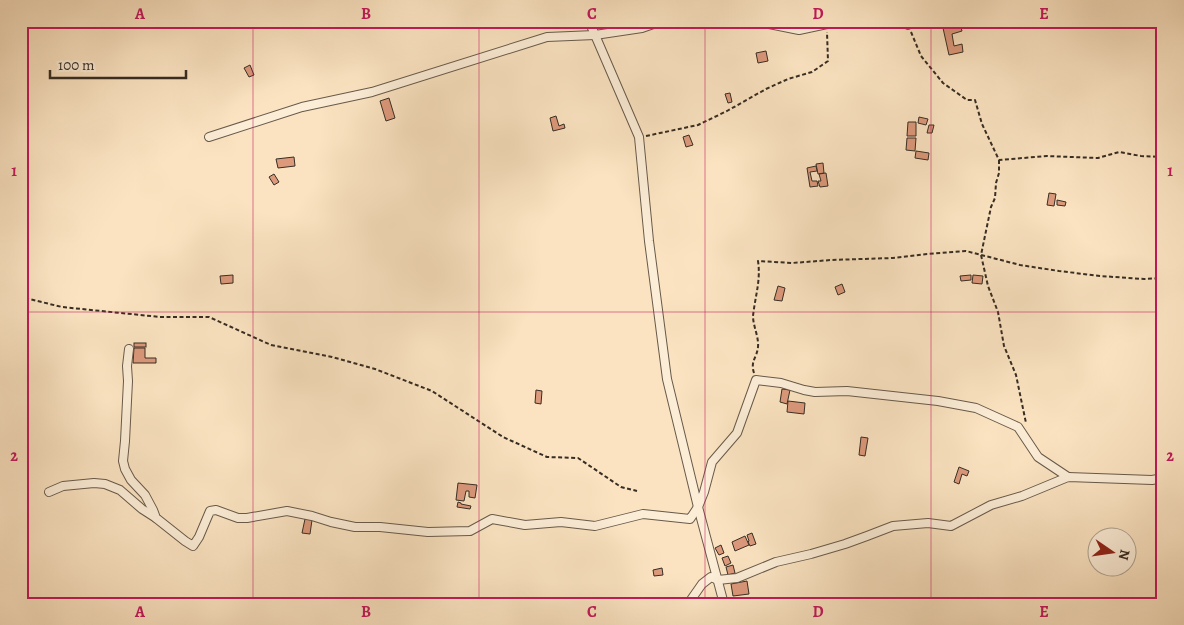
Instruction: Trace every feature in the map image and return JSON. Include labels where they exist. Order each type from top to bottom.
[{"type":"street","points":[[589,21],[639,138],[667,379],[724,604]]},
{"type":"street","points":[[209,137],[302,107],[372,92],[547,37],[595,35],[642,28],[662,21]]},
{"type":"street","points":[[754,21],[799,30],[827,24]]},
{"type":"street","points":[[129,349],[126,442],[123,461],[131,480],[145,495],[156,518]]},
{"type":"street","points":[[49,492],[63,486],[94,483],[105,484],[120,490],[185,542],[193,546],[210,511],[216,510],[238,518],[287,511],[355,527],[380,527],[428,532],[470,531],[492,519],[525,526],[561,522],[595,526],[643,514],[690,519],[698,507],[704,492],[712,462],[737,433],[756,380],[781,383],[804,390],[856,392],[938,401],[976,408],[1018,427],[1038,457],[1068,477]]},
{"type":"street","points":[[688,604],[702,584],[711,577],[718,580],[737,578],[776,562],[844,544],[893,526],[928,523],[951,526],[991,505],[1022,496],[1068,477],[1152,480],[1163,478]]},
{"type":"path","points":[[639,138],[698,125],[766,89],[788,79],[812,72],[828,61],[827,24],[854,21]]},
{"type":"path","points":[[877,21],[896,25],[907,23],[921,56],[943,83],[967,100],[974,100],[982,124],[999,160],[995,198],[991,207],[981,255],[988,286],[998,312],[1004,346],[1016,375],[1026,425]]},
{"type":"path","points":[[999,160],[1047,156],[1098,158],[1119,152],[1163,157]]},
{"type":"path","points":[[756,380],[752,366],[758,346],[753,317],[758,290],[758,261],[792,263],[877,259],[966,251],[1020,265],[1091,275],[1144,279],[1163,278]]},
{"type":"path","points":[[21,293],[25,298],[62,307],[160,317],[209,317],[270,345],[332,357],[375,369],[432,390],[503,437],[547,457],[578,458],[621,487],[637,491]]},
{"type":"building","points":[[960,24],[962,31],[952,34],[954,46],[962,44],[963,52],[949,55],[943,28]]},
{"type":"building","points":[[766,51],[768,61],[758,63],[756,53]]},
{"type":"building","points":[[250,65],[254,75],[249,77],[244,68]]},
{"type":"building","points":[[730,93],[732,102],[728,103],[725,94]]},
{"type":"building","points":[[389,98],[395,118],[386,121],[380,101]]},
{"type":"building","points":[[556,116],[559,126],[564,124],[565,128],[553,131],[550,118]]},
{"type":"building","points":[[919,117],[928,119],[926,125],[918,123]]},
{"type":"building","points":[[908,122],[916,122],[916,136],[907,136]]},
{"type":"building","points":[[929,125],[934,125],[932,133],[927,133]]},
{"type":"building","points":[[689,135],[693,145],[686,147],[683,137]]},
{"type":"building","points":[[907,138],[916,138],[915,151],[906,150]]},
{"type":"building","points":[[916,151],[929,153],[928,160],[915,158]]},
{"type":"building","points":[[294,157],[295,166],[278,168],[276,159]]},
{"type":"building","points":[[823,163],[824,173],[818,174],[816,164]]},
{"type":"building","points":[[816,166],[817,171],[810,172],[812,181],[817,181],[818,186],[810,187],[807,168]]},
{"type":"building","points":[[826,173],[828,186],[820,187],[818,181],[821,181],[819,174]]},
{"type":"building","points":[[274,174],[279,182],[274,185],[269,177]]},
{"type":"building","points":[[1049,193],[1056,194],[1054,206],[1047,205]]},
{"type":"building","points":[[1057,200],[1066,202],[1065,206],[1057,205]]},
{"type":"building","points":[[233,275],[233,283],[221,284],[220,276]]},
{"type":"building","points":[[971,275],[971,280],[961,281],[960,276]]},
{"type":"building","points":[[973,275],[983,276],[982,284],[972,283]]},
{"type":"building","points":[[842,284],[845,292],[838,295],[835,287]]},
{"type":"building","points":[[778,286],[785,288],[782,301],[774,300]]},
{"type":"building","points":[[134,343],[146,343],[146,347],[134,347]]},
{"type":"building","points":[[134,348],[145,348],[145,358],[156,358],[156,363],[133,363]]},
{"type":"building","points":[[782,389],[790,390],[787,404],[780,402]]},
{"type":"building","points":[[536,390],[542,391],[541,404],[535,403]]},
{"type":"building","points":[[788,401],[805,403],[804,414],[787,412]]},
{"type":"building","points":[[861,437],[868,438],[865,456],[859,455]]},
{"type":"building","points":[[959,467],[969,471],[967,476],[962,474],[959,484],[954,482]]},
{"type":"building","points":[[458,483],[477,485],[475,498],[469,497],[469,491],[466,491],[464,501],[456,500]]},
{"type":"building","points":[[458,502],[471,506],[470,509],[457,507]]},
{"type":"building","points":[[305,519],[312,520],[310,534],[302,533]]},
{"type":"building","points":[[752,533],[756,544],[750,546],[747,535]]},
{"type":"building","points":[[745,536],[749,545],[735,551],[732,542]]},
{"type":"building","points":[[721,545],[724,553],[719,555],[715,548]]},
{"type":"building","points":[[728,556],[731,563],[725,566],[722,558]]},
{"type":"building","points":[[733,565],[735,573],[728,575],[726,567]]},
{"type":"building","points":[[662,568],[663,575],[654,576],[653,570]]},
{"type":"building","points":[[747,581],[749,594],[733,596],[731,584]]}]
